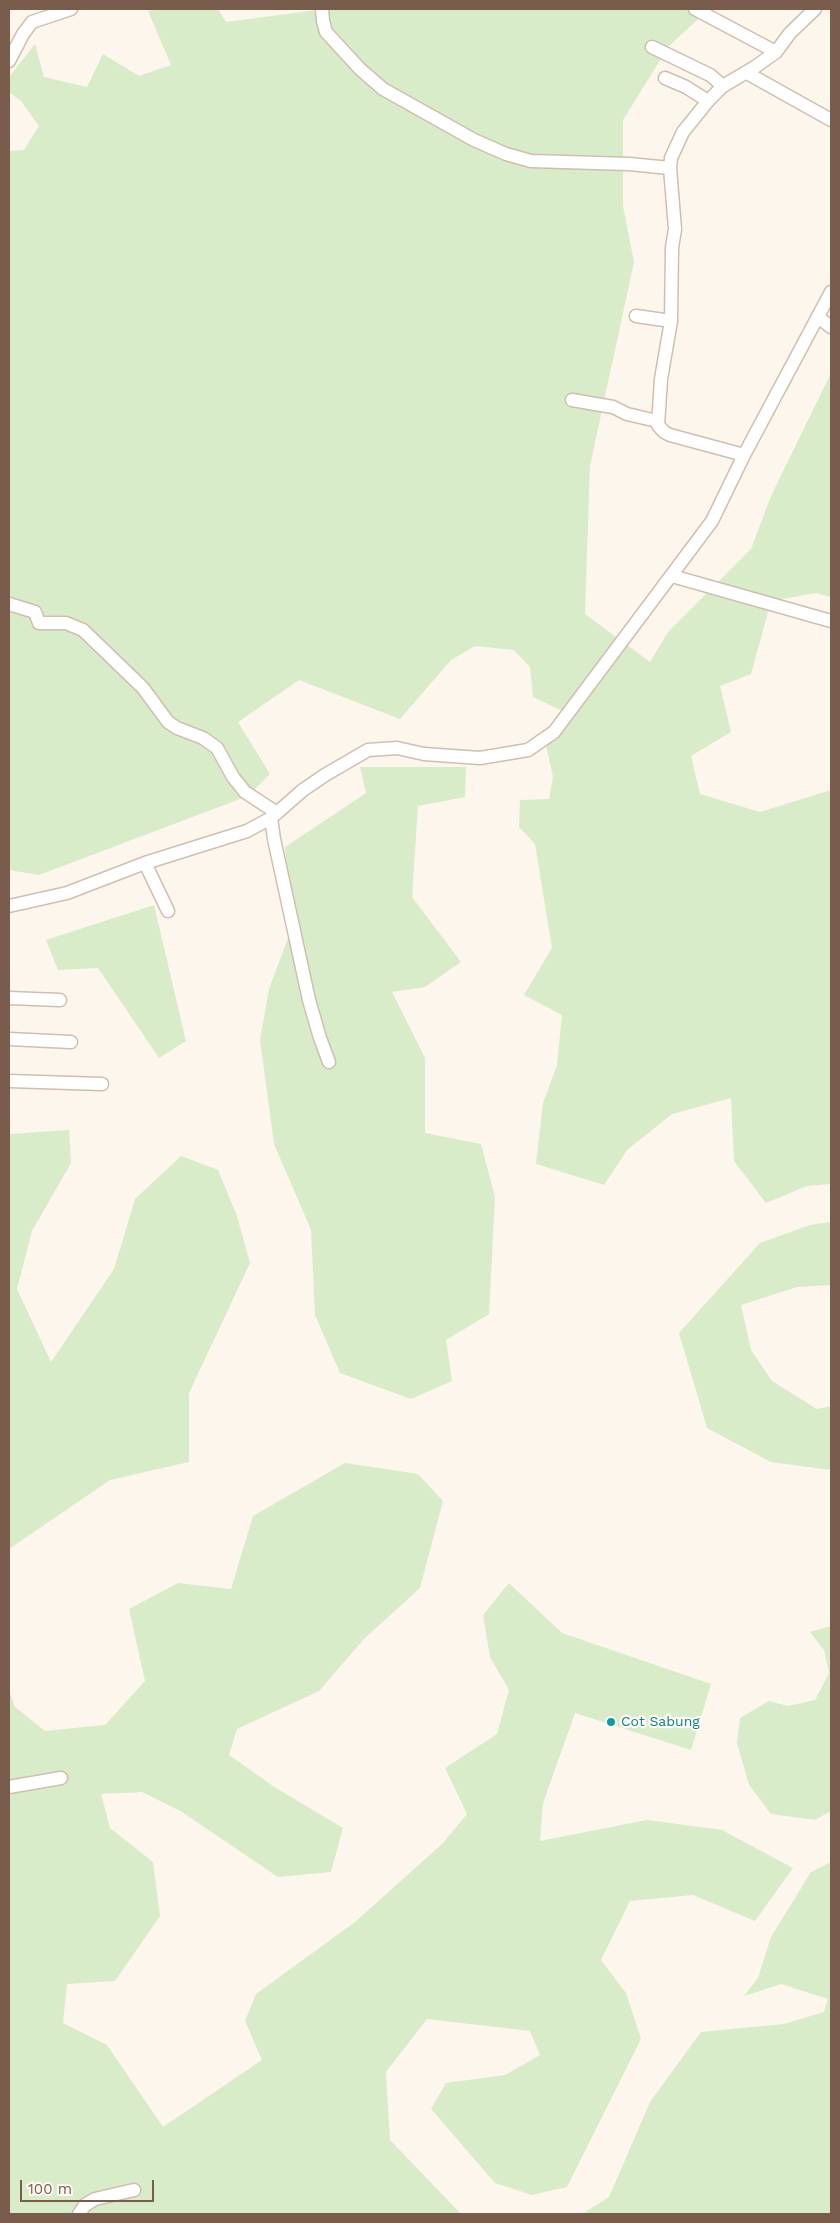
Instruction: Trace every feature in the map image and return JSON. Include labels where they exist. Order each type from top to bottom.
[{"type":"street","points":[[9,61],[22,34],[32,22],[71,9]]},
{"type":"street","points":[[322,9],[326,32],[360,69],[383,89],[474,140],[506,154],[531,161],[670,168]]},
{"type":"street","points":[[695,9],[776,52]]},
{"type":"street","points":[[744,455],[670,435],[660,428],[657,421],[661,379],[671,321],[671,268],[675,223],[670,168],[674,151],[683,132],[708,101],[723,86],[747,73],[776,52],[790,33],[815,9]]},
{"type":"street","points":[[652,47],[710,75],[723,86]]},
{"type":"street","points":[[747,73],[831,120]]},
{"type":"street","points":[[665,78],[686,87],[708,101]]},
{"type":"street","points":[[9,906],[67,892],[145,863],[247,831],[274,816],[303,790],[325,775],[368,750],[397,748],[424,754],[480,758],[528,750],[554,732],[712,520],[744,455],[831,292]]},
{"type":"street","points":[[636,316],[671,321]]},
{"type":"street","points":[[818,317],[831,328]]},
{"type":"street","points":[[572,400],[613,407],[627,414],[657,421]]},
{"type":"street","points":[[672,576],[831,621]]},
{"type":"street","points":[[9,604],[35,612],[39,623],[66,623],[83,630],[143,688],[168,722],[177,728],[203,738],[217,748],[233,777],[245,792],[274,816]]},
{"type":"street","points":[[274,816],[274,840],[309,1000],[329,1062]]},
{"type":"street","points":[[145,863],[168,911]]},
{"type":"street","points":[[9,998],[60,1000]]},
{"type":"street","points":[[9,1039],[72,1042]]},
{"type":"street","points":[[9,1081],[102,1084]]},
{"type":"street","points":[[9,1787],[61,1778]]},
{"type":"street","points":[[79,2214],[85,2205],[95,2199],[134,2190]]},
{"type":"green space","points":[[158,9],[218,9],[226,22],[324,9],[709,9],[669,46],[623,120],[623,206],[634,262],[590,466],[585,614],[650,662],[668,632],[751,549],[771,496],[831,373],[831,597],[816,593],[771,601],[751,674],[720,686],[731,732],[691,756],[700,794],[760,812],[831,790],[831,1184],[807,1186],[766,1203],[734,1161],[731,1098],[672,1114],[627,1150],[604,1185],[536,1164],[543,1103],[557,1065],[562,1015],[524,995],[552,948],[535,844],[519,827],[520,800],[549,799],[553,777],[545,740],[569,714],[533,697],[530,667],[514,650],[475,646],[451,660],[400,719],[299,680],[238,722],[270,774],[248,796],[39,875],[9,870],[9,151],[24,150],[39,126],[21,101],[9,92],[9,77],[35,44],[44,77],[87,87],[103,54],[139,76],[171,65],[148,11]]},
{"type":"green space","points":[[360,767],[466,767],[465,797],[418,806],[412,897],[461,962],[425,987],[392,992],[425,1058],[425,1133],[481,1144],[495,1197],[489,1314],[446,1340],[452,1381],[411,1399],[340,1373],[315,1315],[311,1230],[274,1144],[260,1040],[269,989],[291,930],[285,847],[366,793]]},
{"type":"green space","points":[[154,905],[186,1041],[159,1058],[98,968],[58,970],[46,940]]},
{"type":"green space","points":[[69,1130],[71,1163],[32,1231],[17,1289],[51,1362],[114,1269],[135,1199],[181,1156],[218,1170],[237,1216],[250,1263],[189,1393],[189,1462],[110,1480],[9,1549],[9,1134]]},
{"type":"green space","points":[[831,1222],[831,1285],[797,1287],[741,1305],[751,1350],[772,1381],[817,1409],[831,1406],[831,1470],[771,1462],[707,1428],[679,1333],[760,1243],[810,1225]]},
{"type":"green space","points":[[345,1463],[418,1474],[443,1501],[420,1588],[364,1639],[319,1691],[237,1729],[229,1755],[276,1788],[343,1828],[331,1872],[278,1877],[182,1812],[142,1792],[101,1794],[110,1828],[153,1862],[160,1916],[115,1981],[67,1984],[63,2023],[107,2045],[163,2127],[262,2060],[245,2021],[256,1994],[355,1922],[443,1843],[467,1814],[445,1768],[497,1734],[509,1690],[490,1657],[483,1615],[509,1583],[562,1633],[711,1684],[691,1750],[575,1713],[543,1803],[540,1841],[647,1820],[722,1830],[793,1868],[755,1921],[693,1895],[630,1901],[601,1960],[626,1993],[641,2039],[567,2187],[532,2195],[495,2183],[431,2109],[446,2083],[505,2075],[540,2055],[530,2031],[427,2019],[386,2072],[390,2140],[461,2214],[9,2214],[9,1690],[15,1707],[45,1731],[105,1725],[145,1681],[129,1609],[178,1583],[231,1589],[253,1516]]},
{"type":"green space","points":[[831,1626],[831,1811],[815,1820],[771,1814],[749,1785],[737,1743],[740,1718],[769,1701],[788,1706],[815,1700],[829,1673],[824,1650],[810,1632]]},
{"type":"green space","points":[[831,1862],[831,2214],[582,2214],[609,2197],[650,2102],[701,2032],[784,2024],[824,2012],[828,1999],[781,1984],[744,1996],[758,1978],[771,1937],[811,1872]]},
{"type":"place","name":"Cot Sabung","points":[[611,1722]]}]
